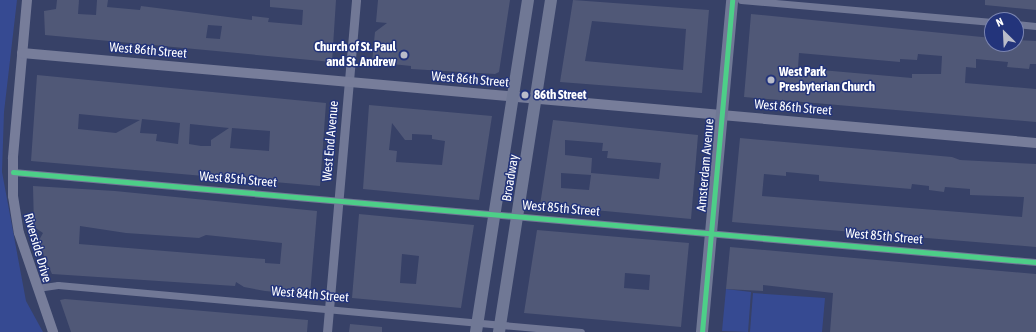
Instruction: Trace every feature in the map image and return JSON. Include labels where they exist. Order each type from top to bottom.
[{"type":"main road","name":"Riverside Drive","points":[[27,0],[13,172],[16,220],[37,288],[53,332]]},
{"type":"main road","name":"Broadway","points":[[476,327],[528,0]]},
{"type":"main road","name":"Broadway","points":[[500,328],[516,216],[551,0]]},
{"type":"main road","name":"Amsterdam Avenue","points":[[702,332],[732,0]]},
{"type":"main road","name":"West 86th Street","points":[[22,53],[1036,142]]},
{"type":"street","name":"West End Avenue","points":[[327,332],[356,0]]},
{"type":"street","points":[[741,0],[984,21]]},
{"type":"street","points":[[1024,25],[1036,26]]},
{"type":"street","name":"West 85th Street","points":[[13,172],[1036,262]]},
{"type":"street","name":"West 84th Street","points":[[37,288],[58,285],[329,309],[476,327],[581,332]]},
{"type":"shaded area","points":[[0,0],[17,0],[4,112],[2,172],[26,301],[43,332],[0,332]]},
{"type":"shaded area","points":[[726,289],[751,292],[748,332],[722,331]]},
{"type":"shaded area","points":[[753,293],[825,298],[822,332],[750,332]]},
{"type":"building","points":[[57,0],[79,0],[78,14],[96,15],[97,0],[108,0],[107,7],[140,10],[141,6],[252,20],[252,16],[269,18],[268,22],[302,25],[303,10],[270,7],[270,0],[336,0],[332,62],[45,35],[44,11],[56,9]],"holes":[[[208,25],[222,26],[220,39],[206,38]]]},
{"type":"building","points":[[378,0],[510,0],[499,72],[495,74],[411,69],[411,66],[382,63],[375,65],[372,62],[375,32],[387,23],[376,22]]},
{"type":"building","points":[[573,0],[709,10],[702,93],[560,82]],"holes":[[[592,21],[686,29],[683,70],[585,61]]]},
{"type":"building","points":[[985,0],[1036,0],[1036,10],[985,5]]},
{"type":"building","points":[[751,14],[984,37],[984,52],[1024,52],[1024,40],[1036,41],[1036,64],[1030,64],[1029,69],[1007,67],[1008,62],[976,59],[976,68],[966,67],[965,83],[1036,89],[1036,122],[744,97]],"holes":[[[799,53],[900,62],[900,59],[917,60],[918,54],[942,56],[941,74],[912,74],[912,78],[798,68]]]},
{"type":"building","points":[[37,75],[326,103],[320,186],[31,161]],"holes":[[[79,114],[140,120],[116,133],[78,129]],[[142,119],[180,123],[178,144],[156,141],[157,134],[140,133]],[[190,124],[229,128],[211,140],[211,146],[189,144]],[[232,128],[270,131],[269,151],[230,148]]]},
{"type":"building","points":[[369,105],[492,116],[479,200],[363,189]],"holes":[[[392,123],[405,140],[412,140],[412,134],[432,135],[432,139],[445,141],[442,165],[396,162],[397,151],[389,150]]]},
{"type":"building","points":[[553,120],[698,135],[691,219],[540,205]],"holes":[[[565,140],[603,143],[602,151],[608,151],[607,158],[661,163],[659,179],[591,173],[592,158],[565,155]],[[561,173],[591,175],[589,190],[561,188]]]},
{"type":"building","points":[[740,138],[952,157],[960,160],[1036,164],[1036,247],[732,222]],"holes":[[[786,172],[819,175],[819,181],[911,189],[912,184],[929,186],[929,190],[944,192],[945,187],[970,189],[970,195],[1024,197],[1022,217],[762,196],[764,174],[786,176]]]},
{"type":"building","points":[[33,186],[115,191],[317,211],[310,295],[265,291],[244,287],[236,282],[235,286],[52,274],[38,242],[43,233],[34,227]],"holes":[[[80,226],[126,233],[199,238],[206,235],[282,243],[280,264],[265,263],[265,259],[79,244]]]},
{"type":"building","points":[[359,214],[474,225],[461,308],[352,298]],"holes":[[[402,254],[419,256],[416,284],[400,283]]]},
{"type":"building","points":[[537,230],[689,243],[681,327],[524,313]],"holes":[[[625,273],[650,275],[649,290],[624,288]]]},
{"type":"building","points":[[730,247],[1036,274],[1036,332],[830,332],[833,293],[763,285],[763,291],[726,289]]},
{"type":"building","points":[[65,299],[308,320],[307,332],[71,332],[60,300]]},
{"type":"building","points":[[350,324],[382,327],[382,332],[349,332]]},
{"type":"cycle path","points":[[702,332],[732,0]]},
{"type":"cycle path","points":[[13,172],[1036,262]]},
{"type":"place","name":"Church of St. Paul and St. Andrew","points":[[404,55]]},
{"type":"place","name":"West Park Presbyterian Church","points":[[771,80]]},
{"type":"place","name":"86th Street","points":[[525,95]]}]
